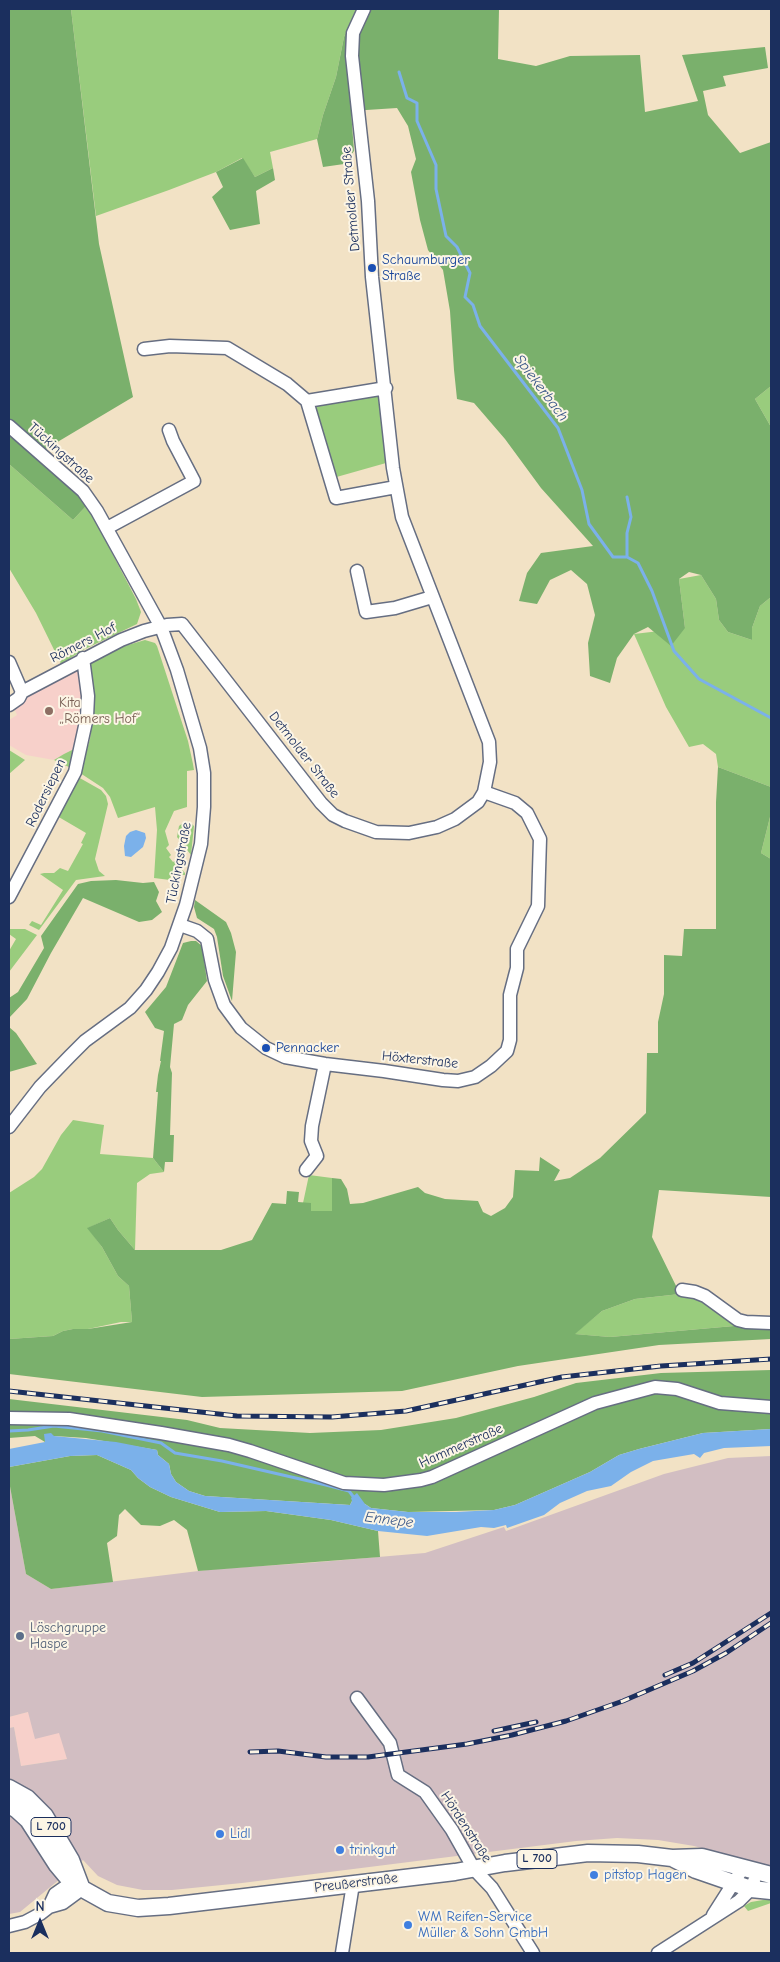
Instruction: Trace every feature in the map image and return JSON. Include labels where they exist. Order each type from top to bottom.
[{"type":"main road","name":"L 700","points":[[9,1788],[27,1798],[45,1816],[71,1860],[77,1883]]},
{"type":"main road","name":"L 700","points":[[9,1805],[28,1820],[57,1865],[77,1883]]},
{"type":"main road","name":"Preußerstraße","points":[[77,1883],[108,1903],[130,1907],[154,1908],[474,1869],[583,1853],[638,1854],[672,1858],[702,1857],[757,1872]]},
{"type":"main road","name":"Preußerstraße","points":[[672,1858],[696,1870],[733,1882]]},
{"type":"main road","name":"L 700","points":[[733,1882],[751,1889],[771,1892]]},
{"type":"street","name":"Detmolder Straße","points":[[161,627],[182,624],[321,804],[333,815],[376,832],[409,834],[455,819],[478,802],[484,792],[490,762],[489,742],[402,517],[396,487],[372,277],[368,201],[352,56],[353,33],[364,9]]},
{"type":"street","points":[[144,349],[170,346],[227,348],[287,384],[307,400],[336,498],[396,487]]},
{"type":"street","points":[[307,400],[386,388]]},
{"type":"street","name":"Tückingstraße","points":[[9,426],[83,491],[107,528],[161,627],[183,689],[200,748],[204,773],[201,844],[180,925],[171,948],[146,990],[130,1008],[85,1041],[40,1087],[9,1127]]},
{"type":"street","points":[[107,528],[194,481],[169,430]]},
{"type":"street","points":[[356,571],[366,612],[395,608],[432,597]]},
{"type":"street","name":"Römers Hof","points":[[9,705],[22,692],[84,658],[144,630],[161,627]]},
{"type":"street","name":"Rodersiepen","points":[[9,897],[14,878],[60,803],[75,772],[87,717],[88,696],[84,658]]},
{"type":"street","points":[[9,662],[22,692]]},
{"type":"street","name":"Höxterstraße","points":[[180,925],[197,931],[207,939],[215,980],[224,1005],[241,1028],[266,1048],[285,1057],[325,1064],[443,1080],[458,1081],[474,1077],[491,1066],[506,1051],[510,1040],[510,995],[517,968],[517,949],[538,906],[540,839],[527,813],[521,807],[484,792]]},
{"type":"street","points":[[306,1170],[317,1156],[312,1141],[312,1126],[325,1064]]},
{"type":"street","points":[[682,1290],[705,1296],[738,1320],[771,1323]]},
{"type":"street","name":"Hammerstraße","points":[[9,1418],[69,1420],[161,1433],[250,1450],[344,1483],[384,1485],[432,1477],[595,1403],[655,1387],[677,1389],[720,1403],[771,1407]]},
{"type":"street","name":"Hördenstraße","points":[[357,1698],[390,1743],[398,1775],[425,1792],[452,1830],[474,1869],[492,1888],[533,1953]]},
{"type":"street","points":[[710,1919],[733,1882],[757,1872]]},
{"type":"street","points":[[658,1953],[739,1902],[751,1889],[757,1872]]},
{"type":"street","points":[[9,1926],[25,1922],[49,1907],[63,1903],[77,1883]]},
{"type":"street","points":[[342,1953],[353,1884]]},
{"type":"shaded area","name":"Kita „Römers Hof“","points":[[77,668],[83,691],[78,747],[54,760],[26,755],[9,745],[9,720],[17,715],[14,708],[28,692],[59,680],[57,676]]},
{"type":"shaded area","points":[[771,1456],[771,1867],[694,1846],[658,1840],[617,1838],[576,1841],[242,1883],[172,1890],[143,1890],[117,1885],[98,1876],[83,1860],[20,1912],[9,1914],[9,1728],[14,1727],[21,1766],[67,1759],[59,1733],[35,1739],[28,1712],[9,1717],[9,1481],[26,1574],[51,1589],[215,1569],[425,1553],[504,1527],[506,1531],[664,1474],[728,1458]]},
{"type":"shaded area","points":[[28,1712],[60,1732],[67,1759],[21,1766],[14,1727],[9,1728],[9,1717]]},
{"type":"green space","points":[[9,9],[71,9],[99,244],[133,397],[44,450],[61,479],[87,505],[73,520],[9,464]]},
{"type":"green space","points":[[71,9],[356,9],[344,37],[336,77],[317,139],[270,152],[273,168],[255,177],[242,158],[216,172],[96,216]]},
{"type":"green space","points":[[356,9],[499,9],[498,59],[536,66],[570,56],[640,55],[645,112],[698,101],[682,55],[765,47],[768,68],[723,76],[726,86],[703,91],[708,115],[740,153],[771,142],[771,386],[755,399],[771,427],[771,597],[760,606],[752,628],[752,640],[728,632],[719,620],[716,599],[701,575],[689,572],[679,579],[685,628],[671,646],[648,627],[634,634],[617,658],[610,683],[590,676],[588,643],[595,615],[587,584],[571,570],[550,580],[537,604],[519,601],[527,573],[541,553],[593,546],[541,488],[505,439],[474,403],[457,399],[450,311],[443,270],[428,250],[411,172],[416,159],[408,126],[397,108],[351,111],[354,151],[344,164],[323,167],[317,139],[336,77],[344,37]]},
{"type":"green space","points":[[243,158],[255,177],[273,168],[275,180],[256,191],[260,224],[230,230],[212,197],[223,187],[216,172]]},
{"type":"green space","points":[[771,386],[771,427],[755,399]]},
{"type":"green space","points":[[378,390],[386,463],[333,478],[311,404]]},
{"type":"green space","points":[[9,464],[73,520],[87,505],[141,612],[137,624],[83,650],[61,664],[36,613],[9,568]]},
{"type":"green space","points":[[701,575],[716,599],[719,620],[728,632],[752,640],[752,628],[760,606],[771,597],[771,787],[718,767],[716,754],[703,744],[689,747],[666,707],[634,634],[685,628],[679,579]]},
{"type":"green space","points":[[145,640],[155,643],[157,646],[188,741],[194,770],[187,771],[187,807],[174,811],[165,831],[169,845],[166,848],[171,855],[169,857],[185,873],[185,875],[171,874],[170,880],[154,878],[157,830],[155,807],[118,818],[110,797],[103,788],[80,773],[90,739],[93,713],[91,660],[118,648]]},
{"type":"green space","points":[[78,747],[71,768],[54,760],[64,754]]},
{"type":"green space","points":[[9,750],[25,760],[9,774]]},
{"type":"green space","points":[[718,767],[771,787],[771,813],[761,853],[771,859],[771,1197],[659,1190],[652,1237],[680,1294],[635,1299],[602,1311],[575,1334],[610,1337],[734,1326],[746,1322],[771,1323],[771,1339],[659,1345],[518,1366],[402,1391],[202,1397],[9,1374],[9,1339],[53,1336],[73,1329],[88,1329],[132,1322],[129,1286],[118,1276],[102,1247],[87,1228],[110,1218],[135,1250],[221,1250],[252,1240],[272,1203],[286,1204],[287,1191],[299,1192],[298,1202],[311,1203],[311,1211],[332,1211],[332,1178],[341,1179],[347,1189],[350,1204],[363,1203],[418,1187],[425,1193],[445,1199],[478,1201],[483,1212],[491,1216],[505,1208],[513,1197],[515,1170],[539,1171],[540,1157],[560,1170],[554,1181],[570,1178],[600,1158],[646,1113],[647,1053],[658,1053],[658,1022],[664,994],[664,955],[682,956],[684,929],[716,929],[716,802]]},
{"type":"green space","points":[[78,777],[101,790],[106,796],[108,804],[95,859],[99,871],[105,876],[76,880],[39,930],[29,925],[32,921],[41,925],[63,890],[40,874],[54,873],[60,868],[68,871],[83,844],[81,843],[86,833],[57,816]]},
{"type":"green space","points":[[771,813],[771,859],[761,853]]},
{"type":"green space","points":[[184,822],[191,823],[194,826],[191,855],[177,837],[179,826]]},
{"type":"green space","points":[[116,880],[143,883],[154,882],[159,892],[156,901],[162,912],[152,920],[139,922],[83,898],[27,999],[9,1018],[9,998],[18,992],[44,948],[41,936],[78,884],[91,881]]},
{"type":"green space","points":[[195,900],[226,922],[231,933],[236,952],[232,1001],[223,976],[217,937],[214,929],[197,918],[194,907]]},
{"type":"green space","points":[[10,929],[25,929],[37,935],[9,972],[9,951],[16,939],[9,934]]},
{"type":"green space","points":[[196,941],[202,946],[207,981],[188,1005],[182,1020],[174,1024],[170,1067],[172,1073],[170,1135],[174,1135],[173,1162],[165,1162],[164,1172],[153,1158],[158,1092],[156,1092],[164,1031],[155,1028],[145,1012],[166,987],[183,943]]},
{"type":"green space","points":[[9,1027],[16,1033],[37,1064],[9,1072]]},
{"type":"green space","points":[[73,1120],[104,1125],[100,1154],[153,1158],[164,1172],[150,1174],[137,1183],[135,1250],[110,1218],[88,1228],[102,1247],[118,1276],[129,1286],[132,1322],[121,1322],[88,1329],[73,1329],[53,1336],[9,1339],[9,1193],[34,1177],[42,1169],[61,1135]]},
{"type":"green space","points":[[309,1175],[332,1178],[332,1211],[310,1211],[311,1203],[303,1203]]},
{"type":"green space","points":[[680,1294],[694,1295],[734,1326],[610,1337],[574,1334],[602,1311],[635,1299]]},
{"type":"green space","points":[[771,1370],[771,1429],[703,1433],[639,1449],[619,1455],[590,1472],[515,1505],[494,1510],[408,1512],[371,1508],[365,1504],[352,1501],[350,1505],[205,1496],[189,1491],[176,1482],[171,1474],[169,1464],[158,1455],[157,1450],[86,1438],[54,1436],[45,1442],[35,1436],[9,1438],[9,1399],[187,1420],[220,1428],[310,1433],[381,1430],[456,1418],[534,1397],[576,1383],[661,1373]]},
{"type":"green space","points":[[97,1455],[131,1470],[150,1487],[171,1497],[220,1512],[266,1511],[331,1520],[378,1531],[380,1557],[198,1571],[187,1530],[174,1520],[160,1526],[141,1525],[125,1509],[119,1515],[117,1536],[107,1543],[113,1582],[51,1589],[26,1574],[9,1481],[9,1467],[70,1456]]},
{"type":"green space","points":[[771,1900],[771,1903],[748,1911],[744,1906],[751,1902]]},
{"type":"water","points":[[136,830],[145,833],[146,838],[143,847],[131,857],[125,856],[126,836]]},
{"type":"water","name":"Ennepe","points":[[771,1429],[771,1446],[724,1448],[704,1453],[700,1458],[694,1454],[653,1461],[631,1472],[611,1486],[587,1491],[560,1503],[544,1515],[507,1528],[506,1525],[494,1528],[481,1527],[427,1536],[378,1531],[331,1520],[266,1511],[220,1512],[171,1497],[150,1487],[131,1470],[97,1455],[70,1456],[9,1467],[9,1449],[45,1442],[44,1434],[51,1433],[54,1436],[116,1442],[157,1450],[158,1455],[169,1464],[171,1474],[176,1482],[189,1491],[205,1496],[350,1505],[351,1498],[357,1493],[365,1504],[371,1508],[408,1512],[456,1512],[494,1510],[515,1505],[590,1472],[619,1455],[639,1449],[703,1433]]},
{"type":"waterway","name":"Spiekerbach","points":[[399,72],[407,98],[417,103],[417,121],[436,165],[436,189],[446,236],[457,247],[470,273],[465,297],[473,305],[480,326],[558,428],[582,490],[589,524],[613,557],[627,557],[638,563],[652,591],[674,651],[699,679],[771,718]]},
{"type":"waterway","points":[[627,497],[631,517],[627,533],[627,557]]},
{"type":"waterway","points":[[9,1431],[54,1426],[102,1431],[161,1443],[175,1453],[222,1461],[349,1491],[355,1499]]},
{"type":"railway","points":[[9,1391],[237,1416],[332,1417],[406,1411],[562,1377],[661,1366],[771,1359]]},
{"type":"railway","points":[[665,1675],[693,1663],[771,1613]]},
{"type":"railway","points":[[250,1752],[278,1751],[326,1757],[368,1757],[467,1744],[512,1735],[566,1721],[623,1701],[693,1671],[726,1653],[771,1623]]},
{"type":"railway","points":[[494,1731],[536,1722]]},
{"type":"place","name":"Schaumburger Straße","points":[[372,268]]},
{"type":"place","name":"Kita „Römers Hof“","points":[[49,711]]},
{"type":"place","name":"Pennacker","points":[[266,1048]]},
{"type":"place","name":"Löschgruppe Haspe","points":[[20,1636]]},
{"type":"place","name":"Lidl","points":[[220,1834]]},
{"type":"place","name":"trinkgut","points":[[340,1850]]},
{"type":"place","name":"pitstop Hagen","points":[[594,1875]]},
{"type":"place","name":"WM Reifen-Service Müller & Sohn GmbH","points":[[408,1925]]}]
